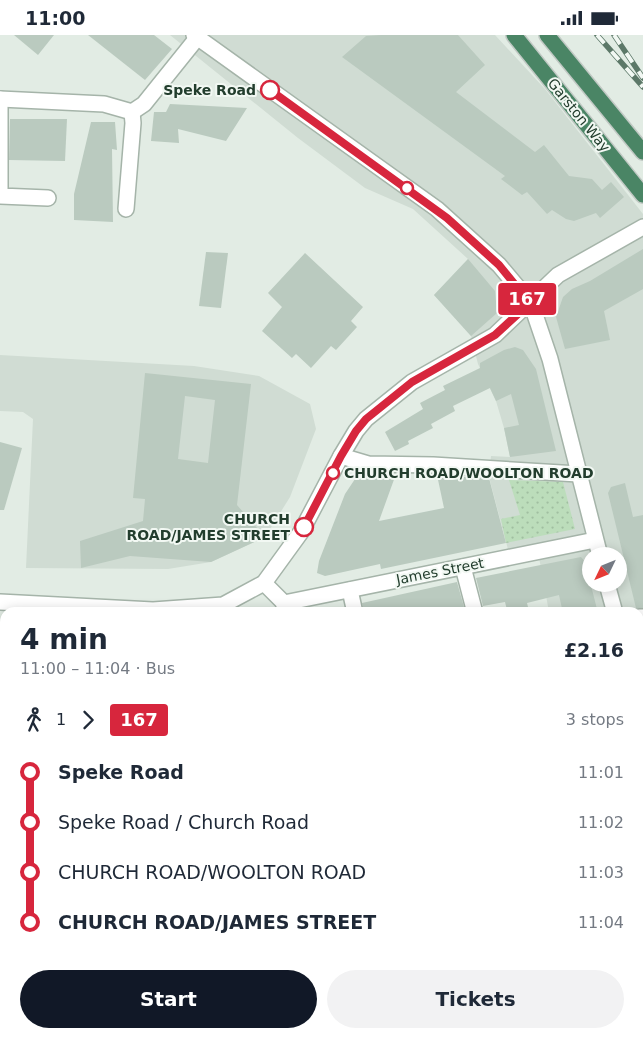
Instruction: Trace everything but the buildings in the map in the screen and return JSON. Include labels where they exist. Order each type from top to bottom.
[{"type":"highway","name":"Garston Way","points":[[514,35],[643,195]]},
{"type":"highway","name":"Garston Way","points":[[547,35],[643,152]]},
{"type":"street","points":[[48,199],[0,196],[0,99],[104,104],[132,112],[144,104],[195,36],[437,209],[499,265],[530,303],[550,359],[597,547]]},
{"type":"street","points":[[126,209],[133,123],[132,112]]},
{"type":"street","points":[[195,607],[223,605],[264,583],[302,532],[341,456],[356,431],[366,419],[412,382],[495,335],[558,275],[643,227]]},
{"type":"street","points":[[341,456],[368,464],[432,465],[578,474]]},
{"type":"street","name":"James Street","points":[[288,607],[350,590],[595,540]]},
{"type":"street","points":[[463,567],[473,607]]},
{"type":"street","points":[[264,583],[283,607]]},
{"type":"street","points":[[350,590],[353,607]]},
{"type":"street","points":[[609,593],[613,607]]},
{"type":"street","points":[[0,603],[56,607]]},
{"type":"shaded area","points":[[170,35],[495,35],[545,89],[643,214],[643,607],[548,607],[538,552],[510,557],[489,477],[491,456],[510,457],[504,428],[496,401],[478,364],[471,336],[434,295],[468,259],[413,209],[365,188],[298,138]]},
{"type":"shaded area","points":[[0,355],[194,366],[259,376],[310,404],[316,429],[290,497],[265,537],[211,562],[168,569],[26,568],[33,419],[23,412],[0,411]]},
{"type":"green space","points":[[509,480],[563,482],[575,529],[506,543],[501,519],[520,515]]},
{"type":"railway","points":[[597,35],[643,87]]},
{"type":"railway","points":[[614,35],[643,78]]},
{"type":"bus line","name":"167","points":[[270,90],[437,209],[499,265],[530,303],[495,335],[479,346],[412,382],[366,419],[356,431],[341,456],[304,527]]},
{"type":"place","name":"Speke Road","points":[[270,90]]},
{"type":"place","name":"CHURCH ROAD/WOOLTON ROAD","points":[[333,473]]},
{"type":"place","name":"CHURCH ROAD/JAMES STREET","points":[[304,527]]}]
